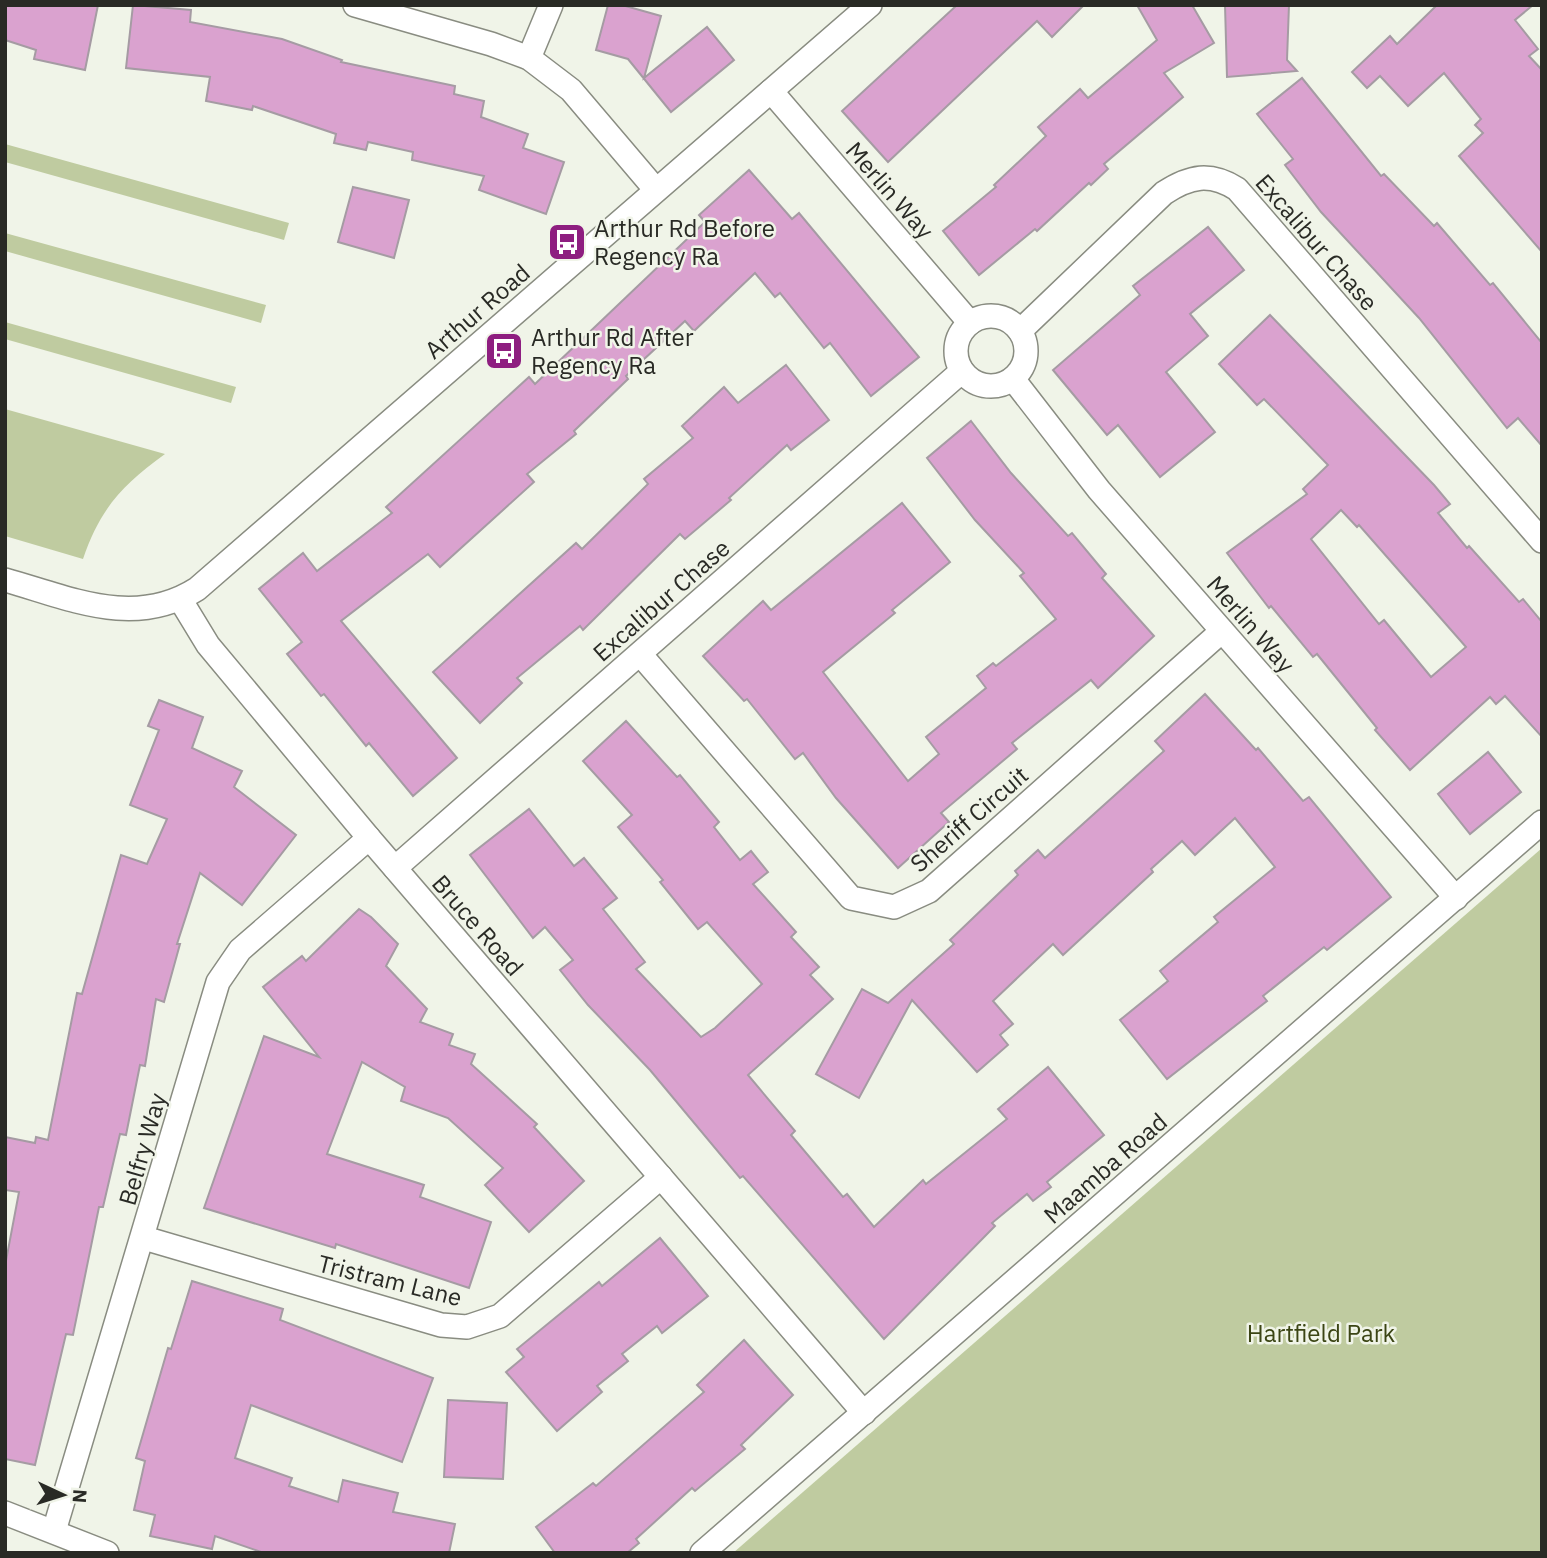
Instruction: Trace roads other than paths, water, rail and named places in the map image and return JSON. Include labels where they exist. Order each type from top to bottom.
[{"type":"street","points":[[355,5],[491,44],[529,58],[571,90],[656,190]]},
{"type":"street","points":[[529,58],[551,5]]},
{"type":"street","name":"Arthur Road","points":[[180,599],[207,582],[870,5]]},
{"type":"street","name":"Merlin Way","points":[[771,91],[970,323]]},
{"type":"street","name":"Excalibur Chase","points":[[1020,331],[1164,193],[1182,181],[1204,176],[1221,179],[1237,189],[1542,541]]},
{"type":"street","points":[[997,316],[1010,321],[1020,331],[1026,343],[1026,357],[1013,379],[1000,386],[986,386],[972,381],[962,371],[956,346],[961,333],[970,323],[982,317],[997,316]]},
{"type":"street","name":"Excalibur Chase","points":[[395,868],[962,371]]},
{"type":"street","name":"Merlin Way","points":[[1013,379],[1098,490],[1456,898]]},
{"type":"street","points":[[5,580],[110,608],[135,611],[180,599]]},
{"type":"street","name":"Bruce Road","points":[[180,599],[208,645],[369,838],[864,1413]]},
{"type":"street","name":"Sheriff Circuit","points":[[640,654],[851,898],[894,907],[929,891],[1222,631]]},
{"type":"street","name":"Maamba Road","points":[[702,1553],[1542,822]]},
{"type":"street","name":"Belfry Way","points":[[54,1531],[144,1238],[218,982],[240,950],[369,838]]},
{"type":"street","name":"Tristram Lane","points":[[144,1238],[441,1325],[467,1327],[500,1316],[661,1177]]},
{"type":"street","points":[[5,1513],[107,1553]]},
{"type":"place","name":"Arthur Rd Before Regency Ra","points":[[567,242]]},
{"type":"place","name":"Arthur Rd After Regency Ra","points":[[504,351]]},
{"type":"park label","name":"Hartfield Park","points":[[1321,1333]]}]
